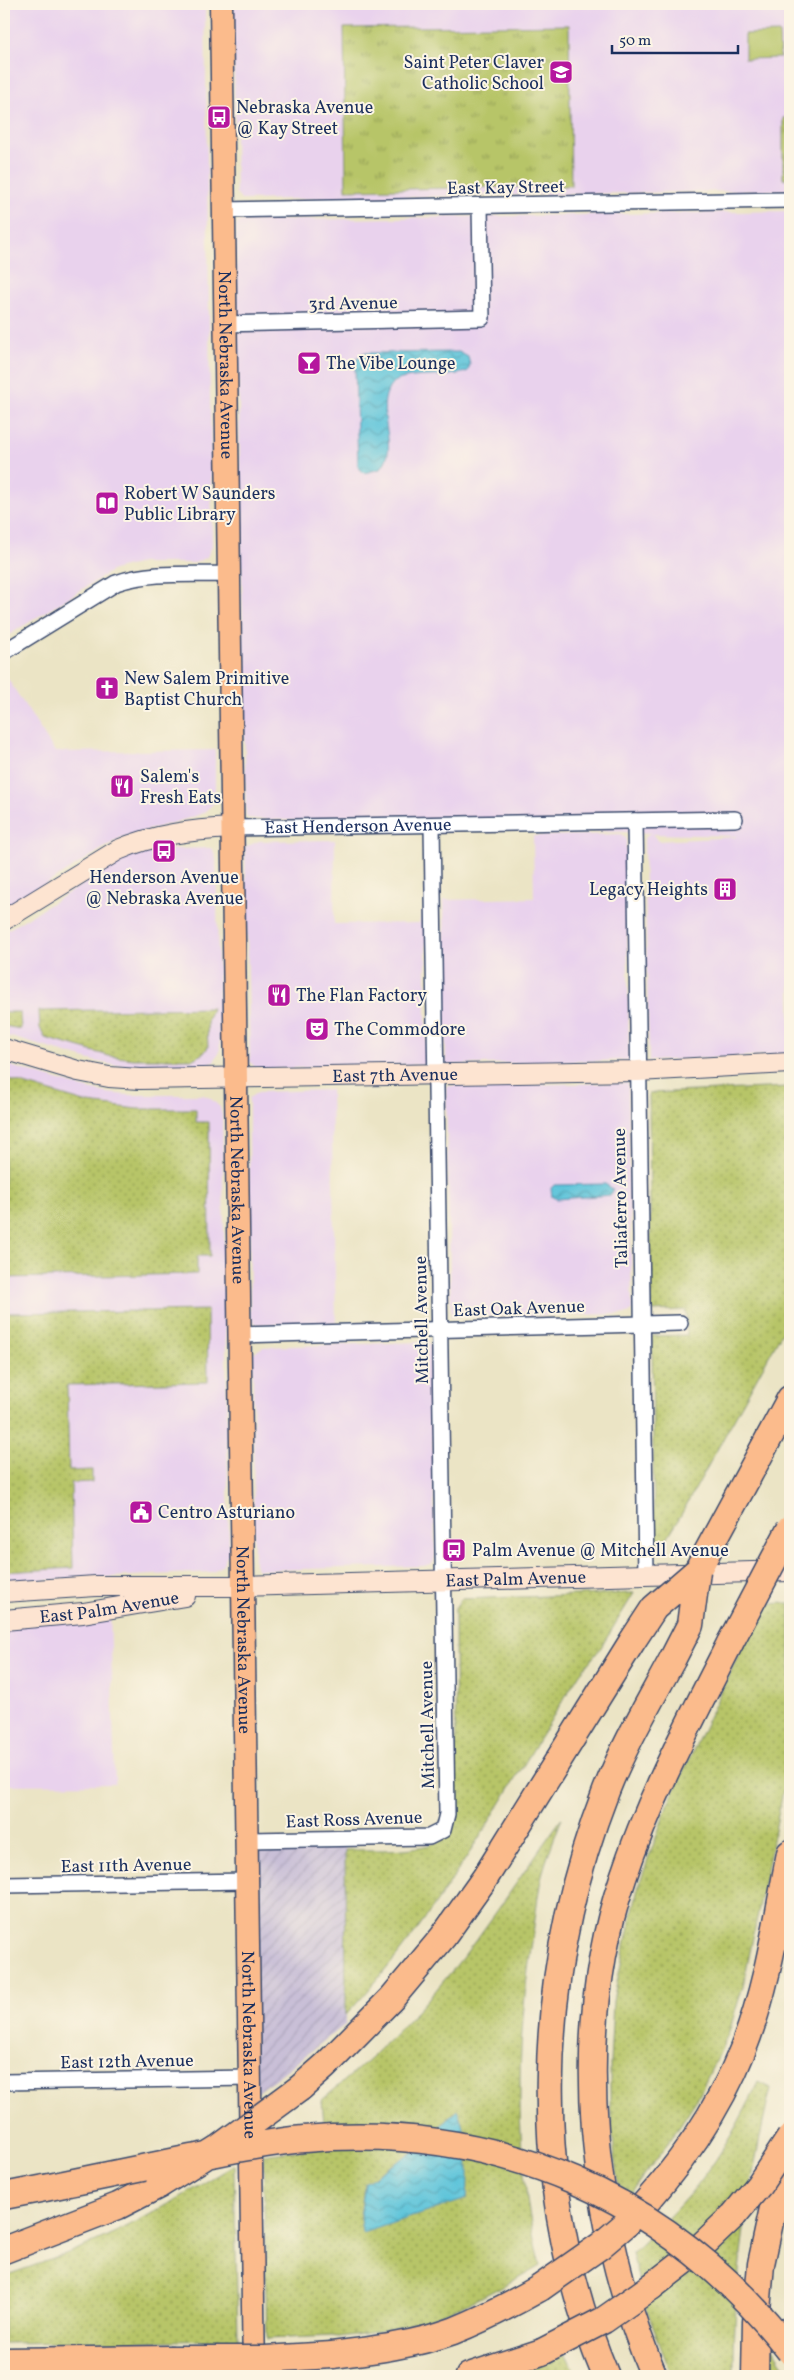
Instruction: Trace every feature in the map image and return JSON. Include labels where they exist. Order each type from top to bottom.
[{"type":"highway","points":[[606,2376],[594,2348],[579,2299],[557,2198],[550,2104],[554,2000],[575,1890],[589,1839],[606,1790],[624,1750],[690,1625],[697,1571],[790,1399]]},
{"type":"highway","points":[[654,2376],[632,2317],[598,2174],[594,2142],[593,2100],[596,2013],[601,1972],[622,1879],[655,1793],[730,1642],[790,1529]]},
{"type":"highway","points":[[4,2250],[118,2206],[160,2185],[220,2147],[300,2088],[325,2066],[392,1998],[443,1937],[485,1878],[654,1608],[697,1571]]},
{"type":"highway","points":[[4,2361],[265,2359],[332,2355],[388,2348],[452,2331],[499,2311],[540,2288],[600,2246],[626,2224],[651,2198],[691,2147],[713,2112],[743,2049],[766,1972],[790,1853]]},
{"type":"highway","points":[[755,2376],[756,2322],[761,2264],[790,2130]]},
{"type":"highway","points":[[4,2196],[235,2149],[302,2139],[340,2136],[392,2137],[442,2142],[519,2160],[575,2181],[628,2207],[655,2223],[710,2264],[742,2294],[790,2351]]},
{"type":"highway","points":[[469,2376],[542,2352],[604,2320],[651,2287],[691,2256],[734,2215],[759,2185],[790,2138]]},
{"type":"main road","name":"North Nebraska Avenue","points":[[221,4],[254,2376]]},
{"type":"street","name":"East Kay Street","points":[[223,210],[790,200]]},
{"type":"street","name":"3rd Avenue","points":[[224,324],[482,318],[480,206]]},
{"type":"street","points":[[4,652],[116,583],[150,576],[228,574]]},
{"type":"street","name":"East Henderson Avenue","points":[[4,920],[118,850],[147,839],[178,833],[232,828],[735,819]]},
{"type":"street","name":"Taliaferro Avenue","points":[[635,821],[637,1072],[646,1575]]},
{"type":"street","name":"Mitchell Avenue","points":[[432,825],[447,1814]]},
{"type":"street","name":"East 7th Avenue","points":[[4,1049],[78,1071],[109,1077],[140,1079],[637,1072],[790,1063]]},
{"type":"street","name":"East Oak Avenue","points":[[239,1335],[680,1323]]},
{"type":"street","name":"East Palm Avenue","points":[[4,1592],[96,1586],[243,1586],[790,1571]]},
{"type":"street","name":"East Palm Avenue","points":[[4,1620],[83,1613],[243,1586]]},
{"type":"street","name":"East Ross Avenue","points":[[247,1840],[429,1837],[443,1830],[447,1814]]},
{"type":"street","name":"East 11th Avenue","points":[[4,1886],[248,1881]]},
{"type":"street","name":"East 12th Avenue","points":[[4,2082],[250,2078]]},
{"type":"shaded area","points":[[4,4],[205,4],[212,546],[207,557],[195,563],[141,563],[113,570],[4,638]]},
{"type":"shaded area","name":"Saint Peter Claver Catholic School","points":[[233,4],[790,4],[790,190],[241,200],[236,193]]},
{"type":"shaded area","points":[[790,211],[790,1054],[649,1061],[644,840],[648,834],[652,833],[257,819],[248,818],[246,815],[236,227],[241,221]],"holes":[[[652,834],[736,836],[659,841]]]},
{"type":"shaded area","points":[[4,673],[55,752],[215,750],[215,792],[213,804],[203,813],[193,817],[120,838],[4,910]]},
{"type":"shaded area","points":[[621,834],[626,838],[629,1060],[446,1065],[444,900],[534,898],[533,836]]},
{"type":"shaded area","points":[[335,840],[334,924],[419,923],[426,901],[426,1064],[262,1069],[255,1067],[250,1062],[245,847],[259,841]]},
{"type":"shaded area","points":[[210,848],[213,850],[216,859],[220,1049],[214,1062],[200,1068],[114,1065],[4,1035],[4,932],[131,855],[149,850]]},
{"type":"shaded area","points":[[4,1064],[106,1093],[128,1095],[203,1095],[210,1098],[220,1107],[222,1115],[229,1552],[222,1565],[213,1572],[4,1582]]},
{"type":"shaded area","points":[[628,1083],[632,1311],[628,1314],[451,1317],[446,1088],[448,1086]]},
{"type":"shaded area","points":[[331,1090],[336,1323],[256,1324],[250,1316],[249,1098],[258,1092]]},
{"type":"shaded area","points":[[429,1343],[431,1347],[435,1556],[433,1563],[424,1566],[258,1570],[254,1564],[253,1353],[263,1347]]},
{"type":"shaded area","points":[[110,1612],[115,1784],[4,1785],[4,1622]]},
{"type":"shaded area","points":[[345,1842],[346,2024],[254,2095],[251,1844]]},
{"type":"green space","points":[[569,25],[571,186],[346,190],[344,28]]},
{"type":"green space","points":[[779,33],[780,58],[745,59],[745,34]]},
{"type":"green space","points":[[790,117],[790,179],[783,179],[783,118]]},
{"type":"green space","points":[[212,1008],[207,1022],[208,1047],[204,1053],[193,1059],[134,1059],[109,1056],[45,1038],[40,1028],[39,1011]]},
{"type":"green space","points":[[4,1012],[20,1012],[21,1029],[4,1026]]},
{"type":"green space","points":[[4,1078],[88,1103],[137,1109],[196,1109],[196,1122],[209,1122],[210,1256],[197,1256],[197,1274],[4,1278]]},
{"type":"green space","points":[[790,1087],[790,1318],[677,1522],[662,1546],[654,1547],[652,1336],[687,1335],[686,1310],[651,1311],[649,1093]]},
{"type":"green space","points":[[207,1310],[208,1382],[67,1385],[69,1471],[92,1470],[92,1482],[71,1483],[73,1568],[4,1572],[4,1313]]},
{"type":"green space","points":[[634,1593],[600,1649],[580,1673],[499,1806],[443,1893],[381,1976],[346,2015],[345,1850],[400,1849],[428,1845],[440,1841],[449,1835],[456,1821],[455,1608],[461,1599]]},
{"type":"green space","points":[[790,1603],[790,1757],[743,1986],[728,2035],[697,2099],[667,2145],[630,2194],[617,2183],[610,2104],[610,2064],[613,2001],[638,1888],[667,1806],[753,1624],[764,1604]]},
{"type":"green space","points":[[562,1818],[542,1876],[527,1975],[523,2017],[520,2100],[521,2142],[531,2225],[540,2265],[491,2292],[444,2313],[394,2328],[338,2337],[267,2339],[263,2155],[326,2147],[322,2100],[390,2039],[436,1989],[480,1934]],"holes":[[[456,2111],[363,2233],[360,2217],[365,2183],[416,2150]]]},
{"type":"green space","points":[[759,2082],[771,2088],[749,2195],[739,2267],[734,2340],[734,2376],[672,2376],[645,2306],[632,2253],[674,2211],[716,2160]]},
{"type":"green space","points":[[234,2165],[238,2340],[4,2343],[4,2276],[95,2242],[139,2220]]},
{"type":"green space","points":[[771,2346],[790,2376],[770,2376]]},
{"type":"green space","points":[[565,2353],[576,2376],[511,2376]]},
{"type":"water","points":[[459,352],[468,357],[470,365],[468,371],[459,374],[405,378],[391,385],[386,395],[384,406],[388,439],[386,460],[380,469],[364,473],[358,467],[355,367],[357,358],[362,353]]},
{"type":"water","points":[[605,1184],[613,1189],[611,1195],[557,1199],[552,1197],[551,1188],[554,1185]]},
{"type":"water","points":[[457,2110],[466,2142],[467,2199],[362,2233],[360,2217],[365,2183],[416,2150]]},
{"type":"place","name":"Saint Peter Claver Catholic School","points":[[561,72]]},
{"type":"place","name":"Nebraska Avenue @ Kay Street","points":[[219,117]]},
{"type":"place","name":"The Vibe Lounge","points":[[309,363]]},
{"type":"place","name":"Robert W Saunders Public Library","points":[[107,503]]},
{"type":"place","name":"New Salem Primitive Baptist Church","points":[[107,688]]},
{"type":"place","name":"Salem's Fresh Eats","points":[[122,786]]},
{"type":"place","name":"Henderson Avenue @ Nebraska Avenue","points":[[164,851]]},
{"type":"place","name":"Legacy Heights","points":[[725,889]]},
{"type":"place","name":"The Flan Factory","points":[[279,995]]},
{"type":"place","name":"The Commodore","points":[[317,1029]]},
{"type":"place","name":"Centro Asturiano","points":[[141,1512]]},
{"type":"place","name":"Palm Avenue @ Mitchell Avenue","points":[[454,1550]]}]
